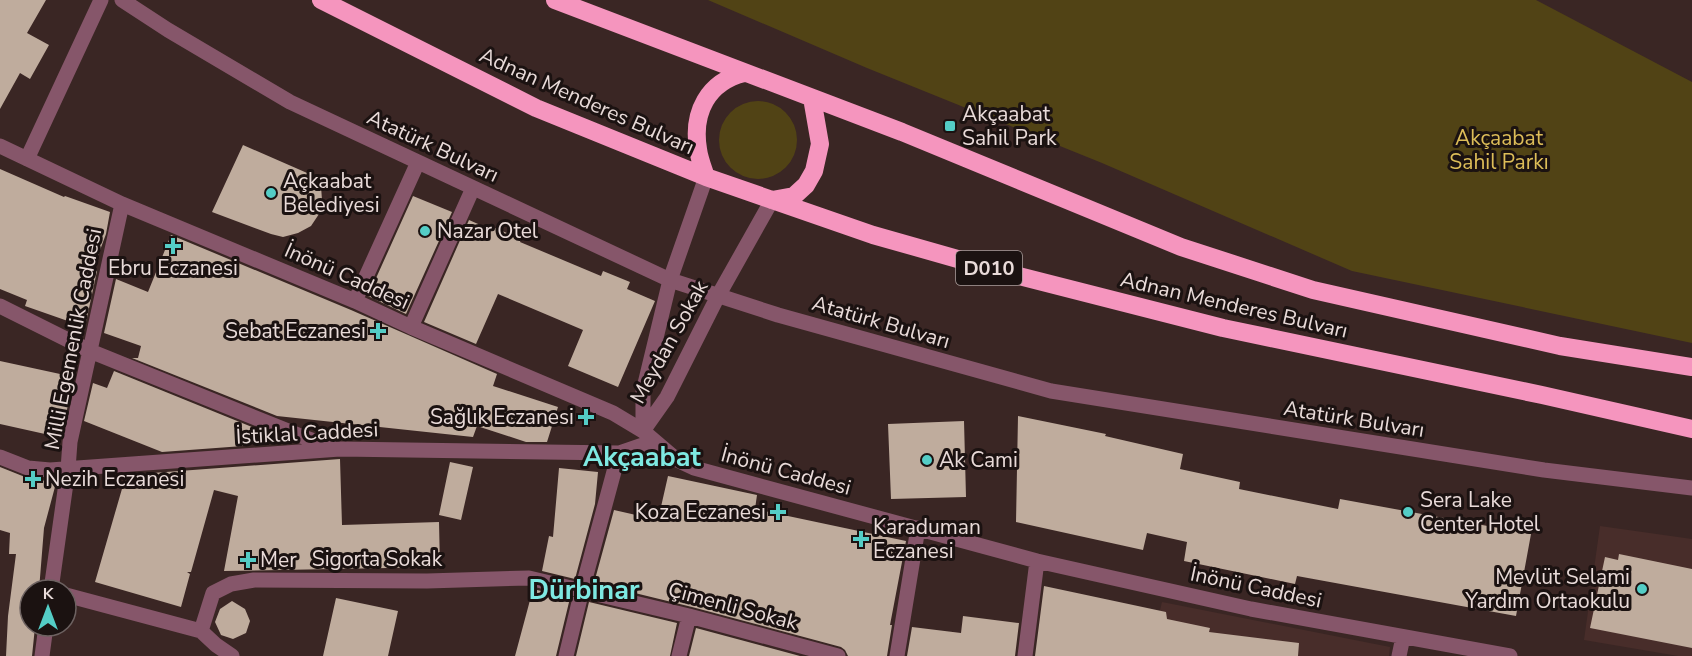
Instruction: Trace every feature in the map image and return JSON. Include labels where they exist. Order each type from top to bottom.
[{"type":"highway","name":"Adnan Menderes Bulvarı","points":[[321,0],[536,108],[706,177],[896,241],[1007,273],[1223,328],[1692,429]]},
{"type":"highway","name":"Adnan Menderes Bulvarı","points":[[555,0],[902,132],[1181,247],[1313,290],[1560,346],[1692,367]]},
{"type":"highway","name":"Adnan Menderes Bulvarı","points":[[706,177],[698,151],[697,135],[705,99],[716,86],[729,77],[744,73]]},
{"type":"highway","points":[[772,200],[794,196],[806,185],[814,171],[820,144],[812,98]]},
{"type":"street","points":[[27,159],[101,0]]},
{"type":"street","name":"Atatürk Bulvarı","points":[[122,0],[290,102],[670,280],[778,315],[1051,392],[1544,470],[1692,488]]},
{"type":"street","name":"İnönü Caddesi","points":[[0,146],[122,204],[355,301],[613,413],[643,430],[677,460],[694,468],[1037,561],[1251,609],[1485,654],[1510,656]]},
{"type":"street","points":[[355,301],[418,162]]},
{"type":"street","name":"Meydan Sokak","points":[[643,430],[643,392],[670,280],[706,177]]},
{"type":"street","points":[[411,327],[473,188]]},
{"type":"street","name":"Meydan Sokak","points":[[643,430],[667,397],[718,296],[772,200]]},
{"type":"street","name":"Milli Egemenlik Caddesi","points":[[53,578],[69,469],[70,442],[122,204]]},
{"type":"street","points":[[0,306],[90,351],[298,435],[340,449]]},
{"type":"street","name":"İstiklal Caddesi","points":[[0,457],[28,468],[69,469],[340,449],[619,453],[654,441]]},
{"type":"street","points":[[566,656],[619,453]]},
{"type":"street","points":[[897,656],[918,528]]},
{"type":"street","points":[[1025,656],[1037,561]]},
{"type":"street","name":"Sigorta Sokak","points":[[201,631],[213,593],[231,584],[254,580],[427,581],[529,578],[582,590]]},
{"type":"street","name":"Çimenli Sokak","points":[[582,590],[838,656]]},
{"type":"street","points":[[78,598],[201,631],[232,656]]},
{"type":"street","points":[[679,656],[689,616]]},
{"type":"street","points":[[1400,656],[1403,637]]},
{"type":"street","points":[[42,656],[44,638]]},
{"type":"shaded area","name":"Mevlüt Selami Yardım Ortaokulu","points":[[1600,526],[1692,539],[1692,656],[1678,656],[1584,640]]},
{"type":"shaded area","points":[[1162,602],[1390,647],[1389,656],[1149,656]]},
{"type":"green space","name":"Akçaabat Sahil Parkı","points":[[708,0],[1536,0],[1692,82],[1692,343],[1352,271],[1102,163],[867,68]]},
{"type":"green space","points":[[758,101],[773,104],[786,112],[794,125],[797,140],[794,155],[786,168],[773,176],[758,179],[743,176],[730,168],[722,155],[719,140],[722,125],[730,112],[743,104]]},
{"type":"building","points":[[0,0],[46,0],[27,33],[49,45],[30,79],[20,73],[0,109]]},
{"type":"building","name":"Açkaabat Belediyesi","points":[[243,145],[314,176],[321,186],[322,200],[319,214],[311,226],[283,237],[212,212]]},
{"type":"building","points":[[0,169],[64,197],[110,212],[106,234],[93,269],[97,271],[85,327],[25,306],[27,300],[0,289]]},
{"type":"building","points":[[413,196],[452,212],[406,314],[368,296]]},
{"type":"building","points":[[469,220],[521,239],[520,242],[601,276],[603,271],[630,282],[627,289],[655,301],[618,387],[568,366],[583,330],[498,294],[476,344],[424,322]]},
{"type":"building","points":[[171,235],[497,374],[493,386],[558,407],[547,442],[526,442],[477,426],[473,437],[277,416],[132,358],[138,358],[141,346],[104,333],[116,279],[148,292]]},
{"type":"building","points":[[0,361],[74,377],[66,414],[59,411],[54,436],[0,424]]},
{"type":"building","points":[[114,371],[252,427],[243,446],[162,452],[84,421],[93,383],[107,388]]},
{"type":"building","points":[[1018,416],[1106,434],[1105,436],[1183,454],[1180,469],[1240,482],[1239,489],[1338,509],[1340,499],[1531,534],[1516,616],[1297,576],[1295,584],[1184,561],[1187,542],[1147,533],[1143,550],[1016,522]]},
{"type":"building","name":"Ak Cami","points":[[964,421],[966,497],[891,499],[888,424]]},
{"type":"building","points":[[340,459],[342,525],[439,522],[440,567],[224,571],[238,496],[214,490],[191,572],[187,572],[190,574],[181,607],[95,582],[126,475]]},
{"type":"building","points":[[450,462],[473,467],[461,520],[439,515]]},
{"type":"building","points":[[0,467],[25,477],[56,483],[44,528],[40,578],[18,578],[18,638],[34,638],[32,656],[6,656],[8,616],[16,554],[9,554],[10,533],[0,530]]},
{"type":"building","points":[[559,468],[598,472],[595,504],[575,579],[542,571],[549,536],[553,537]]},
{"type":"building","points":[[668,476],[757,495],[755,509],[906,541],[890,625],[892,625],[887,656],[848,656],[841,647],[594,583],[614,510],[658,520]]},
{"type":"building","name":"Mevlüt Selami Yardım Ortaokulu","points":[[1619,554],[1692,569],[1692,648],[1590,628],[1605,557],[1618,560]]},
{"type":"building","points":[[1044,586],[1166,612],[1167,619],[1210,628],[1209,632],[1299,643],[1298,656],[1035,656]]},
{"type":"building","points":[[533,589],[570,598],[556,656],[515,656]]},
{"type":"building","points":[[336,598],[398,611],[388,656],[323,656]]},
{"type":"building","points":[[232,601],[245,609],[250,621],[246,633],[233,639],[221,635],[215,622],[220,609]]},
{"type":"building","points":[[589,602],[677,623],[670,656],[576,656]]},
{"type":"building","points":[[963,616],[1019,623],[1015,656],[907,656],[912,627],[961,633]]},
{"type":"building","points":[[696,628],[800,656],[689,656]]},
{"type":"place","name":"Akçaabat Sahil Park","points":[[950,126]]},
{"type":"place","name":"Açkaabat Belediyesi","points":[[271,193]]},
{"type":"place","name":"Nazar Otel","points":[[425,231]]},
{"type":"place","name":"Ebru Eczanesi","points":[[173,246]]},
{"type":"place","name":"Sebat Eczanesi","points":[[378,331]]},
{"type":"place","name":"Sağlık Eczanesi","points":[[586,417]]},
{"type":"place","name":"Ak Cami","points":[[927,460]]},
{"type":"place","name":"Nezih Eczanesi","points":[[33,479]]},
{"type":"place","name":"Koza Eczanesi","points":[[778,512]]},
{"type":"place","name":"Sera Lake Center Hotel","points":[[1408,512]]},
{"type":"place","name":"Karaduman Eczanesi","points":[[861,539]]},
{"type":"place","name":"Mer","points":[[248,560]]},
{"type":"place","name":"Mevlüt Selami Yardım Ortaokulu","points":[[1642,589]]},
{"type":"district","name":"Akçaabat","points":[[642,457]]},
{"type":"district","name":"Dürbinar","points":[[584,590]]}]
